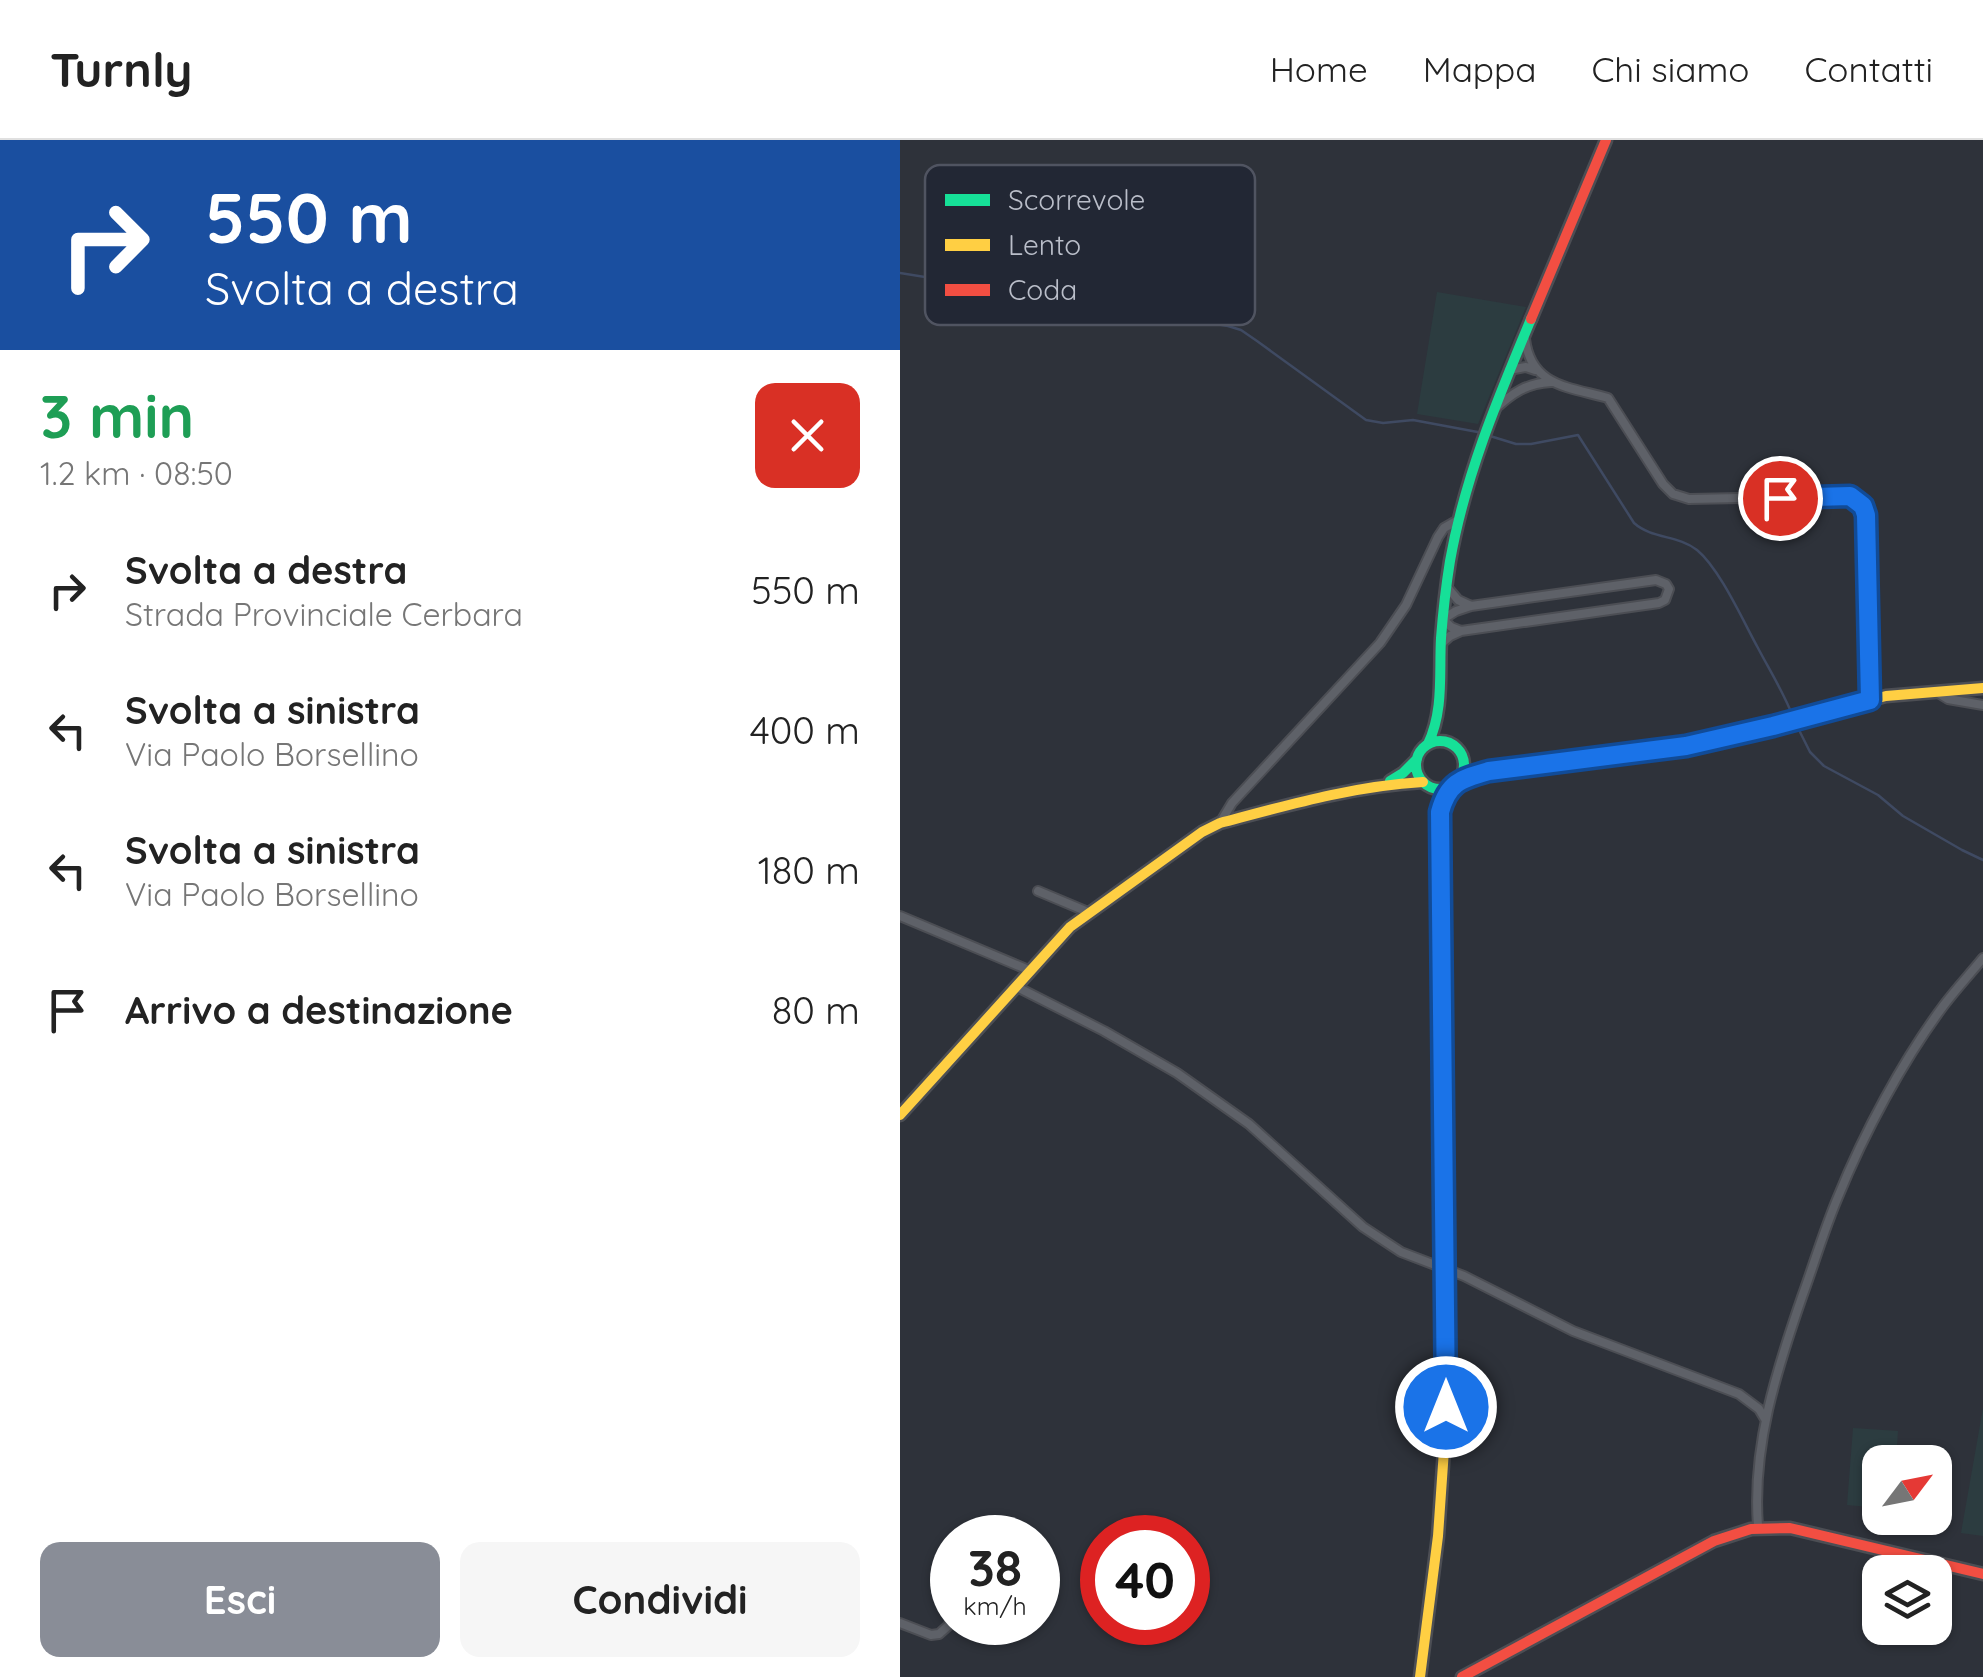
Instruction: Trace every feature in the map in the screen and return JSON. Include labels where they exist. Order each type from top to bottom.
[{"type":"main road","points":[[1385,784],[1417,759],[1436,731],[1440,716],[1443,619],[1458,520],[1492,412],[1606,140]]},
{"type":"main road","points":[[900,1115],[1070,927],[1202,832],[1220,824],[1341,791],[1385,784],[1426,784],[1440,789],[1489,771],[1686,746],[1870,700],[1983,688]]},
{"type":"main road","points":[[1440,716],[1462,756],[1489,771]]},
{"type":"main road","points":[[1428,744],[1440,741],[1453,745]]},
{"type":"main road","points":[[1422,1673],[1438,1536],[1446,1407],[1440,812],[1444,799],[1463,773],[1462,756]]},
{"type":"main road","points":[[1417,759],[1417,771],[1440,812]]},
{"type":"main road","points":[[1462,1677],[1714,1541],[1758,1526],[1790,1528],[1983,1574]]},
{"type":"street","points":[[1524,334],[1536,370]]},
{"type":"street","points":[[1509,370],[1526,367],[1552,382]]},
{"type":"street","points":[[1509,370],[1520,382],[1552,382],[1608,398],[1673,494],[1698,500],[1850,496],[1863,506],[1870,700]]},
{"type":"street","points":[[1492,412],[1529,384]]},
{"type":"street","points":[[1220,824],[1232,803],[1380,643],[1406,605],[1438,537],[1458,520]]},
{"type":"street","points":[[1441,644],[1461,631],[1659,603],[1665,600],[1669,589],[1656,580],[1471,606],[1443,619],[1461,631]]},
{"type":"street","points":[[1447,587],[1458,600],[1471,606]]},
{"type":"street","points":[[1565,593],[1568,616]]},
{"type":"street","points":[[1934,691],[1948,699],[1983,705]]},
{"type":"street","points":[[1038,890],[1088,912]]},
{"type":"street","points":[[900,916],[1031,971]]},
{"type":"street","points":[[1758,1526],[1758,1470],[1765,1420],[1836,1200],[1857,1153],[1914,1050],[1983,958]]},
{"type":"street","points":[[1018,987],[1177,1072],[1249,1124],[1363,1227],[1401,1252],[1464,1276],[1572,1331],[1739,1394],[1759,1409],[1765,1420]]},
{"type":"street","points":[[900,1623],[930,1634]]},
{"type":"shaded area","points":[[1437,292],[1526,307],[1478,424],[1417,414]]},
{"type":"shaded area","points":[[1983,1408],[1983,1536],[1961,1533]]},
{"type":"shaded area","points":[[1853,1428],[1898,1431],[1897,1445],[1862,1445],[1862,1506],[1847,1505]]},
{"type":"waterway","points":[[900,273],[925,277]]},
{"type":"waterway","points":[[1222,325],[1241,330],[1366,420],[1413,420],[1483,433]]},
{"type":"waterway","points":[[1490,436],[1531,444],[1578,435],[1634,523],[1690,545],[1706,559],[1738,610],[1793,717]]},
{"type":"waterway","points":[[1796,724],[1810,752],[1824,766],[1983,860]]},
{"type":"traffic: fast","points":[[1428,744],[1439,705],[1441,638],[1456,529],[1484,438],[1531,319]]},
{"type":"traffic: fast","points":[[1440,741],[1457,748],[1464,765],[1457,782],[1440,789],[1423,782],[1416,765],[1423,748],[1440,741]]},
{"type":"traffic: fast","points":[[1390,781],[1417,759]]},
{"type":"traffic: slow","points":[[1458,781],[1489,771],[1715,740],[1886,696],[1983,688]]},
{"type":"traffic: slow","points":[[900,1115],[1070,927],[1202,832],[1220,823],[1321,797],[1423,782]]},
{"type":"traffic: slow","points":[[1420,1677],[1438,1536],[1447,1407],[1440,812],[1451,786]]},
{"type":"traffic: jam","points":[[1531,319],[1606,140]]},
{"type":"traffic: jam","points":[[1462,1677],[1714,1541],[1751,1529],[1790,1528],[1983,1574]]},
{"type":"route","points":[[1446,1407],[1440,812],[1444,799],[1458,781],[1489,771],[1686,746],[1870,700],[1863,506],[1850,496],[1780,498]]}]
